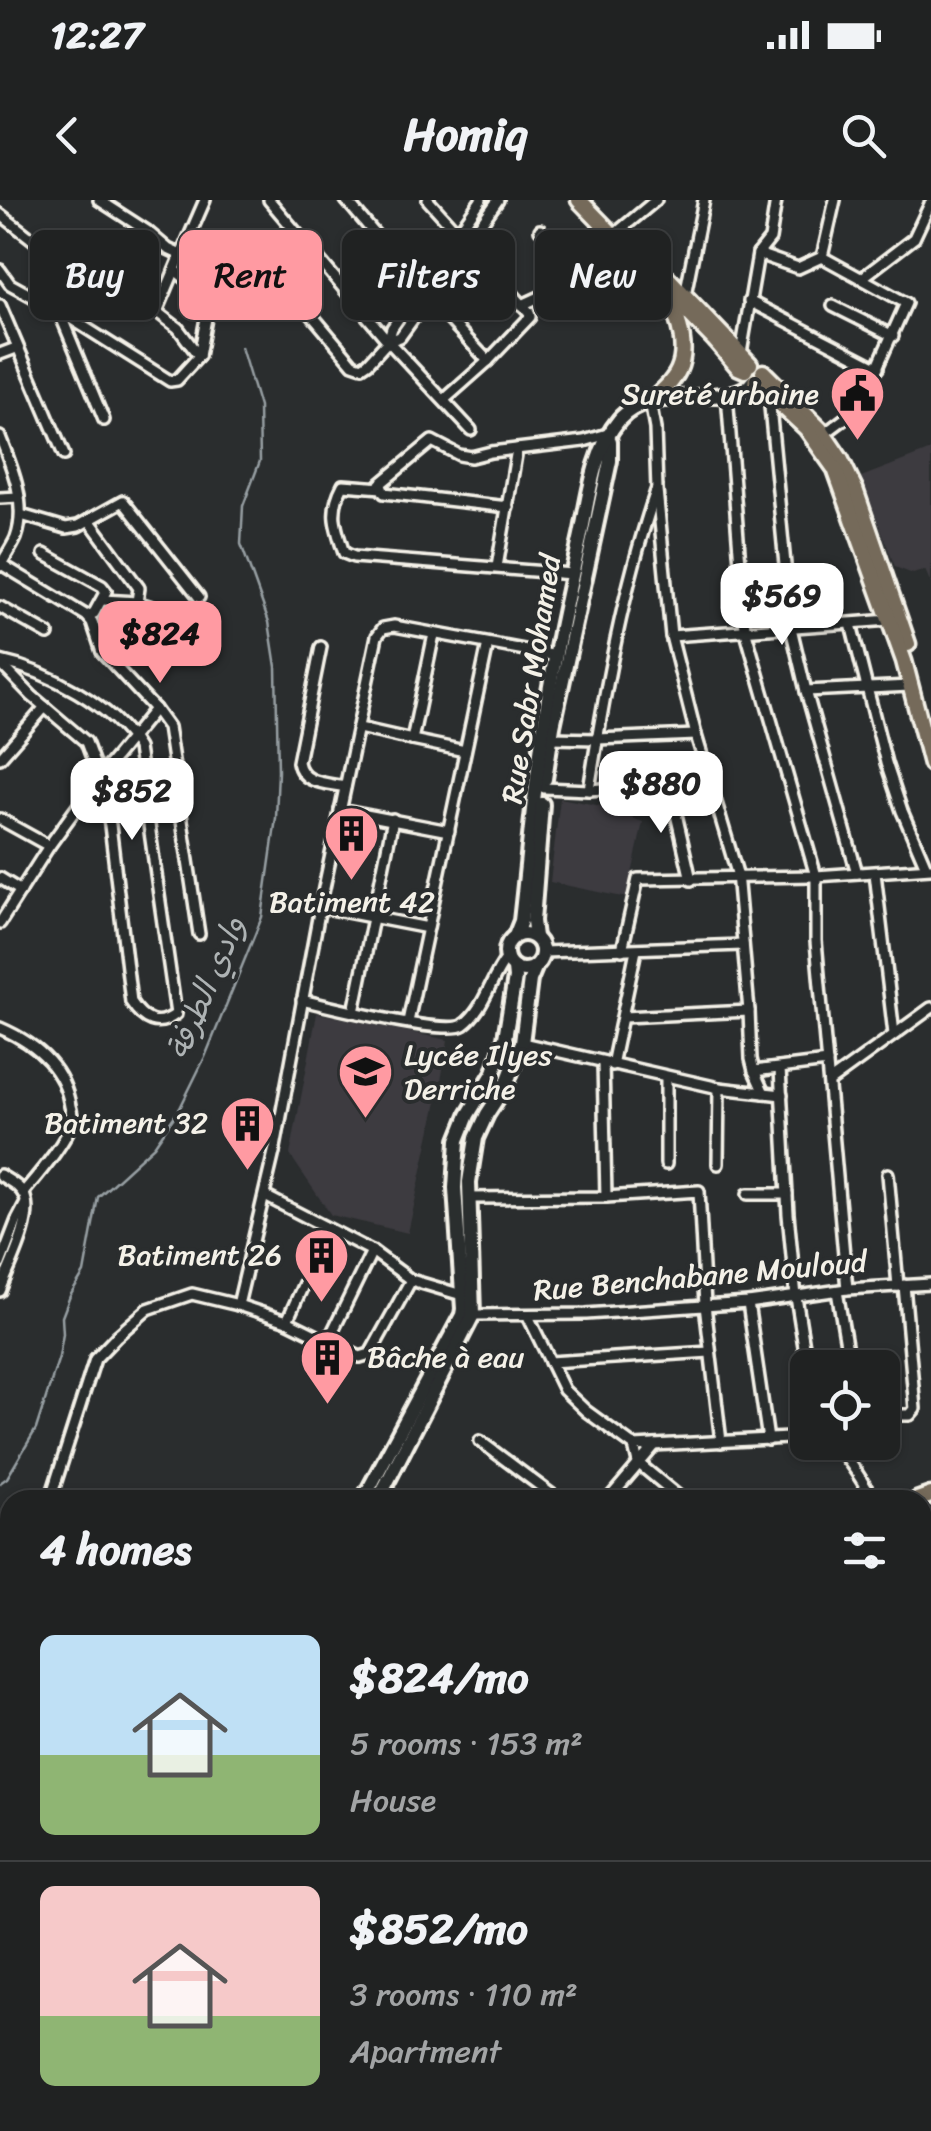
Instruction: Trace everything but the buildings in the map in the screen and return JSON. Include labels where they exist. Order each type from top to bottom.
[{"type":"main road","points":[[579,200],[608,230]]},
{"type":"main road","points":[[590,200],[620,230]]},
{"type":"main road","points":[[671,281],[768,392],[806,428],[834,469],[890,620],[931,764]]},
{"type":"main road","points":[[671,295],[740,368],[750,370],[824,434],[836,450],[855,490],[915,665],[931,731]]},
{"type":"main road","points":[[650,402],[673,379],[682,356],[681,334],[671,304]]},
{"type":"main road","points":[[534,937],[544,788],[610,461],[610,433],[627,412],[650,402],[727,395],[738,378],[750,370]]},
{"type":"main road","points":[[673,379],[683,396]]},
{"type":"main road","name":"Rue Sabr Mohamed","points":[[516,936],[542,737],[572,574],[597,462],[610,433]]},
{"type":"main road","points":[[368,1490],[462,1315],[455,1188],[458,1140],[494,1072],[504,1038],[515,978],[507,945],[525,934],[539,941],[543,952],[530,980],[522,1044],[506,1085],[476,1138],[470,1182],[473,1315],[383,1490]]},
{"type":"main road","points":[[510,964],[524,971],[535,968]]},
{"type":"street","points":[[99,200],[179,254]]},
{"type":"street","points":[[120,212],[126,200]]},
{"type":"street","points":[[192,200],[204,203],[192,230]]},
{"type":"street","points":[[269,200],[471,430]]},
{"type":"street","points":[[346,200],[372,230]]},
{"type":"street","points":[[428,200],[454,230]]},
{"type":"street","points":[[461,230],[481,200]]},
{"type":"street","points":[[478,230],[498,200]]},
{"type":"street","points":[[620,230],[656,200]]},
{"type":"street","points":[[684,294],[704,200]]},
{"type":"street","points":[[750,370],[750,301],[758,254],[770,239],[776,200]]},
{"type":"street","points":[[822,257],[834,200]]},
{"type":"street","points":[[862,278],[914,238],[930,204]]},
{"type":"street","points":[[0,214],[30,237]]},
{"type":"street","points":[[758,254],[798,268],[822,257]]},
{"type":"street","points":[[822,257],[906,302],[859,408],[824,434]]},
{"type":"street","points":[[159,307],[179,260]]},
{"type":"street","points":[[0,270],[10,284],[30,295]]},
{"type":"street","points":[[72,320],[170,381],[176,380],[199,356],[209,302],[206,295],[175,270]]},
{"type":"street","points":[[444,400],[530,318],[515,297]]},
{"type":"street","points":[[522,305],[535,299]]},
{"type":"street","points":[[750,301],[878,368]]},
{"type":"street","points":[[0,306],[64,455]]},
{"type":"street","points":[[833,306],[893,336]]},
{"type":"street","points":[[159,314],[178,328],[199,356]]},
{"type":"street","points":[[62,320],[104,420]]},
{"type":"street","points":[[316,320],[353,364],[362,367],[388,340],[397,320]]},
{"type":"street","points":[[388,340],[400,337],[413,320]]},
{"type":"street","points":[[449,320],[488,362]]},
{"type":"street","points":[[0,354],[16,348]]},
{"type":"street","points":[[768,392],[791,628],[856,874]]},
{"type":"street","points":[[727,395],[745,629],[816,876],[816,941],[848,1350]]},
{"type":"street","points":[[650,402],[671,636],[738,878],[751,1058],[764,1093]]},
{"type":"street","points":[[508,507],[384,493],[380,484],[432,441],[459,455],[471,456],[584,441],[610,433]]},
{"type":"street","points":[[0,437],[21,514],[16,538],[0,565],[87,616],[102,652],[168,727],[199,934]]},
{"type":"street","points":[[497,567],[518,448]]},
{"type":"street","points":[[382,488],[342,485],[336,497],[333,521],[344,553],[354,558],[572,574]]},
{"type":"street","points":[[589,790],[617,634],[657,490]]},
{"type":"street","points":[[0,498],[19,497]]},
{"type":"street","points":[[21,514],[66,528],[78,526],[123,501],[199,598]]},
{"type":"street","points":[[90,520],[139,588],[137,602]]},
{"type":"street","points":[[44,554],[106,591],[94,613],[87,616]]},
{"type":"street","points":[[102,600],[137,602],[168,612]]},
{"type":"street","points":[[0,607],[48,634]]},
{"type":"street","points":[[671,636],[890,620]]},
{"type":"street","points":[[622,950],[638,880],[816,876],[929,867],[902,811],[851,624]]},
{"type":"street","points":[[238,1305],[264,1196],[379,632],[394,626],[557,656]]},
{"type":"street","points":[[412,740],[434,634]]},
{"type":"street","points":[[408,1022],[488,644]]},
{"type":"street","points":[[322,647],[299,769],[310,779],[345,786]]},
{"type":"street","points":[[0,662],[24,666],[93,701],[132,737],[138,748],[176,1014],[167,1021],[140,1016],[132,1002],[113,844],[99,776],[86,742],[0,662]]},
{"type":"street","points":[[806,691],[910,686]]},
{"type":"street","points":[[0,758],[45,707]]},
{"type":"street","points":[[0,923],[99,776],[155,709]]},
{"type":"street","points":[[358,728],[466,751]]},
{"type":"street","points":[[552,738],[696,735]]},
{"type":"street","points":[[544,788],[589,790],[710,781]]},
{"type":"street","points":[[669,783],[691,880]]},
{"type":"street","points":[[340,810],[449,831]]},
{"type":"street","points":[[0,819],[49,846]]},
{"type":"street","points":[[354,1012],[393,819]]},
{"type":"street","points":[[876,872],[894,1034]]},
{"type":"street","points":[[0,878],[21,891]]},
{"type":"street","points":[[320,907],[428,928]]},
{"type":"street","points":[[543,952],[743,945]]},
{"type":"street","points":[[606,1198],[608,1064],[636,950]]},
{"type":"street","points":[[302,1000],[450,1029],[464,1024],[483,1000],[494,976],[510,964]]},
{"type":"street","points":[[829,1082],[931,1008]]},
{"type":"street","points":[[622,1017],[750,1011]]},
{"type":"street","points":[[0,1028],[26,1040],[53,1064],[69,1095],[73,1120],[24,1198],[0,1264]]},
{"type":"street","points":[[522,1044],[666,1078],[782,1095]]},
{"type":"street","points":[[754,1071],[826,1062]]},
{"type":"street","points":[[780,1069],[796,1298],[805,1350]]},
{"type":"street","points":[[666,1078],[666,1164]]},
{"type":"street","points":[[718,1164],[720,1088]]},
{"type":"street","points":[[888,1174],[915,1409],[910,1415],[900,1415]]},
{"type":"street","points":[[0,1176],[13,1183],[24,1198],[26,1223],[0,1292]]},
{"type":"street","points":[[470,1198],[606,1198],[699,1191],[705,1304],[722,1442]]},
{"type":"street","points":[[748,1194],[787,1194]]},
{"type":"street","points":[[264,1196],[372,1251],[412,1280],[462,1295]]},
{"type":"street","points":[[287,1321],[328,1230]]},
{"type":"street","points":[[328,1341],[372,1251]]},
{"type":"street","points":[[53,1490],[95,1359],[148,1309],[192,1294],[287,1321],[360,1357],[370,1354],[412,1280]]},
{"type":"street","name":"Rue Benchabane Mouloud","points":[[473,1315],[586,1314],[748,1303],[842,1290],[931,1284]]},
{"type":"street","points":[[748,1303],[768,1440]]},
{"type":"street","points":[[528,1316],[564,1390],[634,1446],[790,1438]]},
{"type":"street","points":[[550,1362],[710,1352]]},
{"type":"street","points":[[480,1441],[546,1490]]},
{"type":"street","points":[[616,1490],[656,1445]]},
{"type":"street","points":[[634,1446],[638,1462],[671,1490]]},
{"type":"street","points":[[847,1460],[867,1490]]},
{"type":"shaded area","points":[[931,450],[931,584],[925,570],[913,574],[895,567],[861,477]]},
{"type":"shaded area","points":[[560,798],[633,812],[632,818],[643,822],[627,898],[550,882]]},
{"type":"shaded area","name":"Lycée Ilyes Derriche","points":[[317,1013],[448,1040],[408,1233],[331,1215],[290,1155]]},
{"type":"waterway","name":"وادي الطرفة","points":[[0,1483],[7,1478],[36,1429],[59,1357],[62,1317],[84,1273],[98,1197],[154,1146],[180,1108],[262,917],[276,818],[276,667],[269,622],[241,544],[243,506],[260,461],[259,407],[241,347]]},
{"type":"place","name":"Sureté urbaine","points":[[858,443]]},
{"type":"place","name":"Batiment 42","points":[[352,883]]},
{"type":"place","name":"Lycée Ilyes Derriche","points":[[365,1121]]},
{"type":"place","name":"Batiment 32","points":[[247,1172]]},
{"type":"place","name":"Batiment 26","points":[[321,1304]]},
{"type":"place","name":"Bâche à eau","points":[[328,1406]]}]
